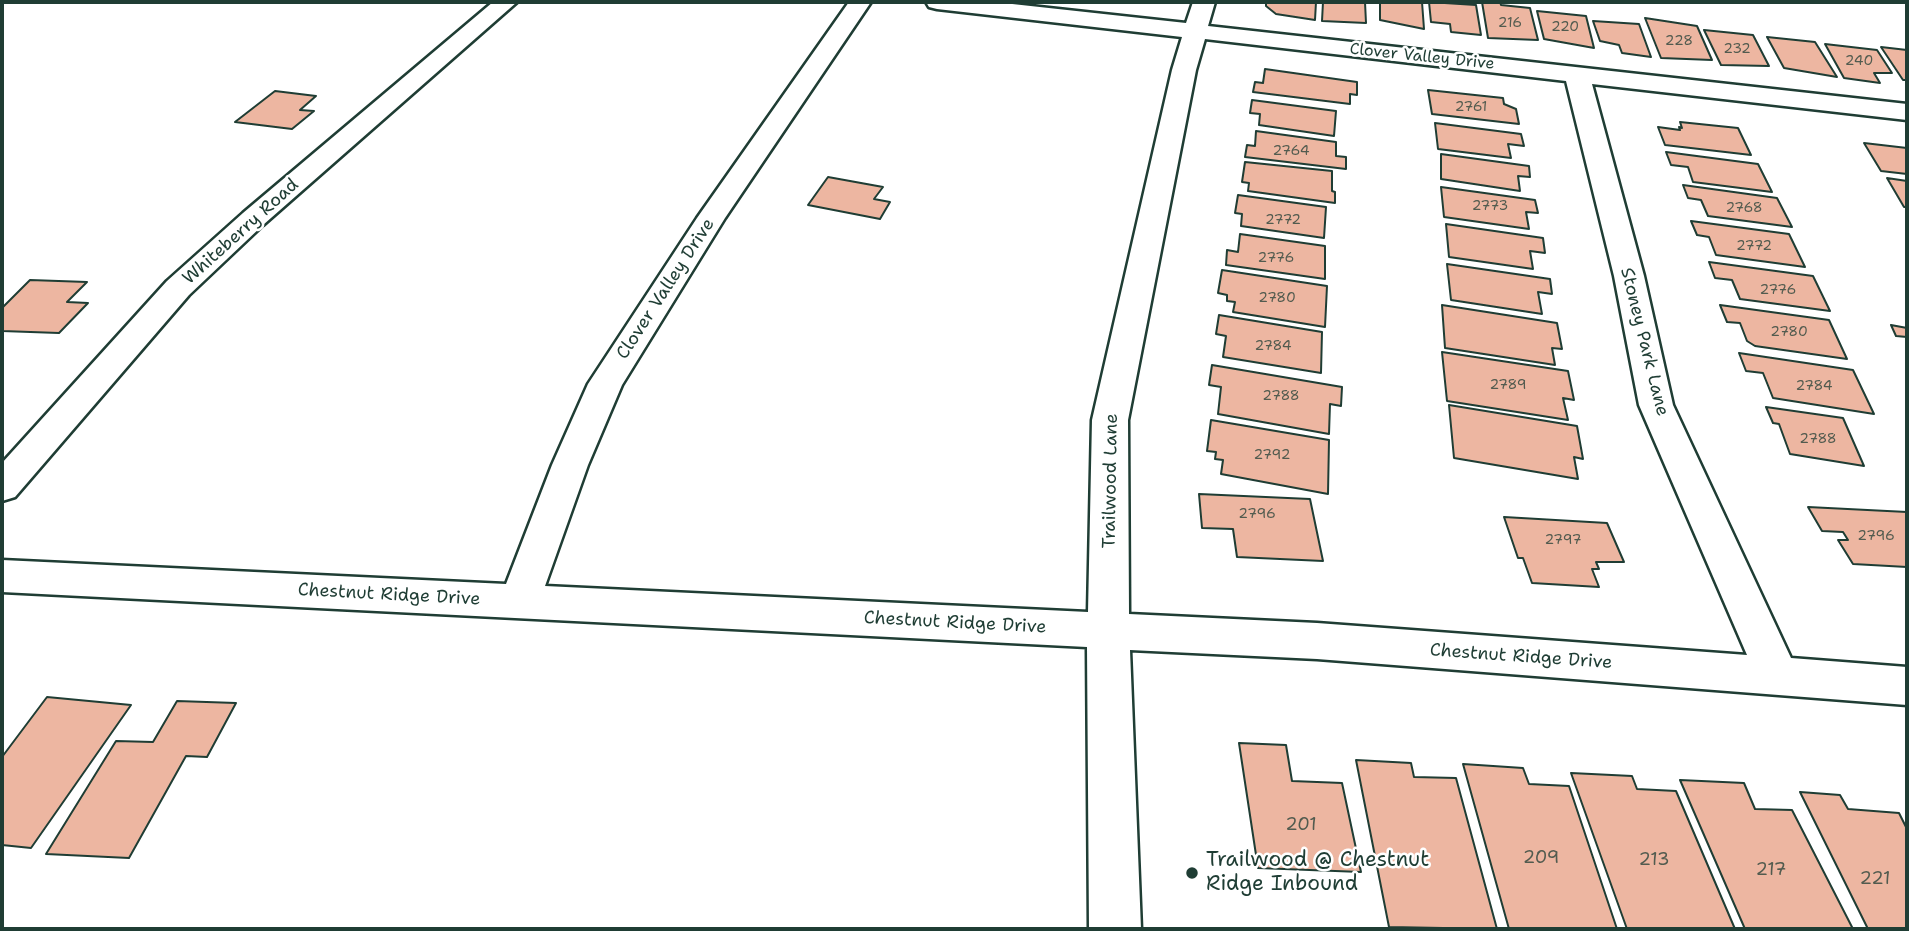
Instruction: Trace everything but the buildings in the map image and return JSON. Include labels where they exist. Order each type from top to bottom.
[{"type":"street","name":"Whiteberry Road","points":[[2,487],[178,288],[253,219],[506,2]]},
{"type":"street","name":"Clover Valley Drive","points":[[519,602],[570,465],[616,365],[711,218],[860,2]]},
{"type":"street","name":"Clover Valley Drive","points":[[937,2],[1200,16],[1577,74],[1907,112]]},
{"type":"street","name":"Trailwood Lane","points":[[1115,929],[1108,631],[1110,420],[1184,70],[1200,16]]},
{"type":"street","name":"Stoney Park Lane","points":[[1577,74],[1629,276],[1656,405],[1777,676]]},
{"type":"street","name":"Chestnut Ridge Drive","points":[[2,576],[1317,641],[1907,686]]},
{"type":"place","name":"Trailwood @ Chestnut Ridge Inbound","points":[[1192,873]]}]
